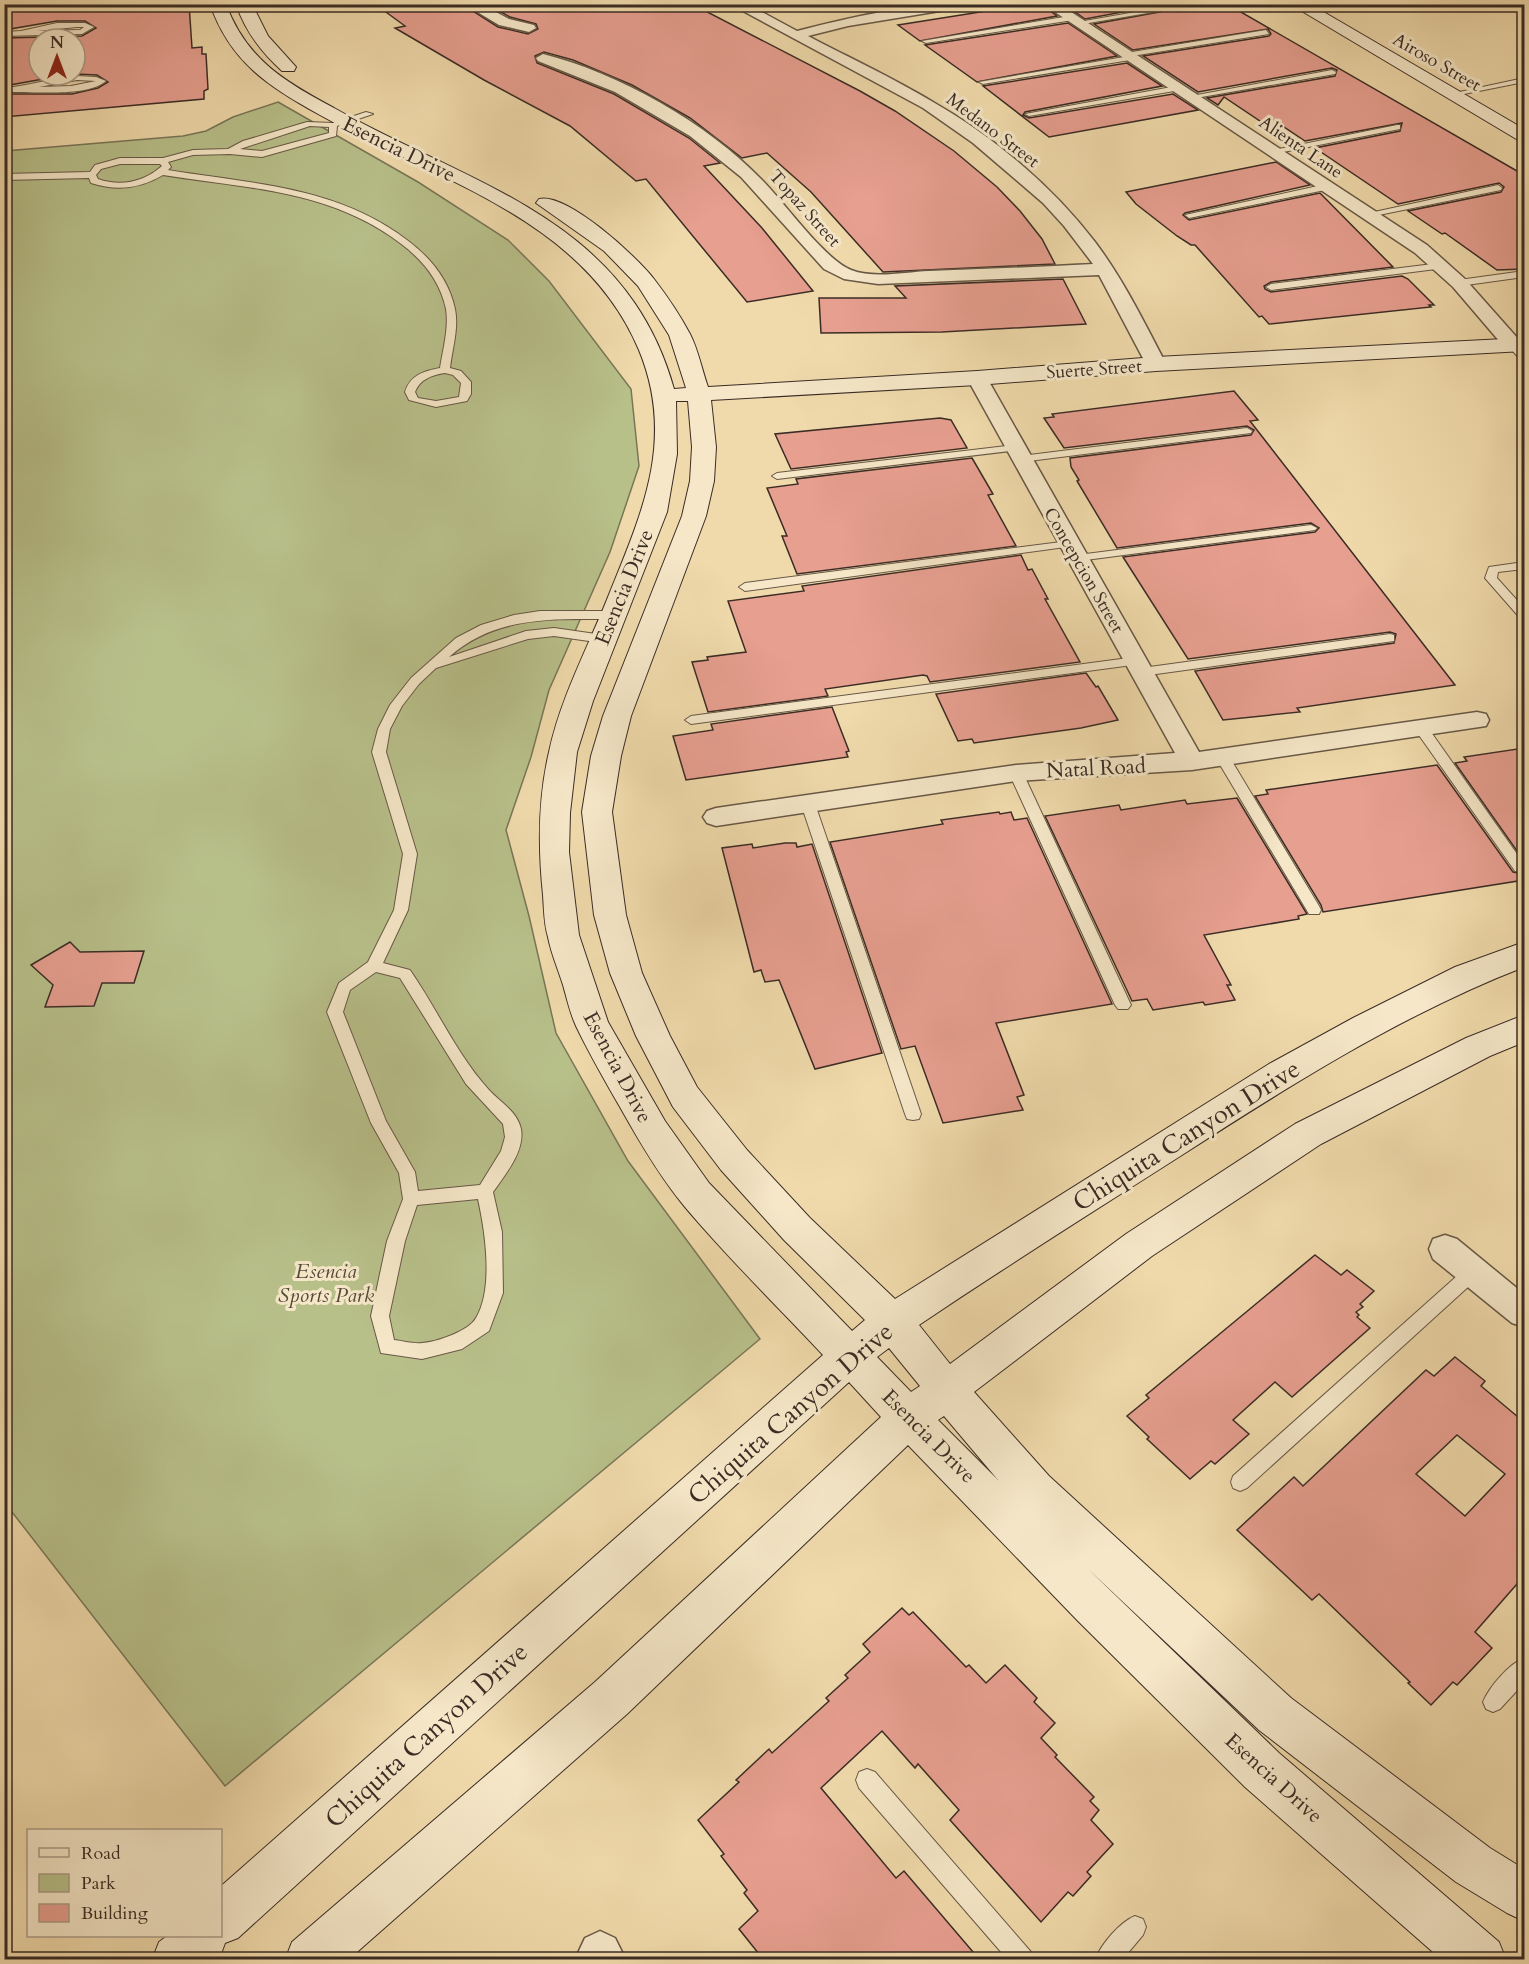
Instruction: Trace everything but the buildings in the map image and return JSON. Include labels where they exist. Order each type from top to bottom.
[{"type":"street","name":"Esencia Drive","points":[[218,4],[224,24],[248,57],[290,92],[338,123],[510,204],[550,227],[604,278],[629,311],[648,344],[664,396],[665,438],[662,486],[655,512],[579,701],[563,753],[555,813],[554,852],[563,934],[591,1022],[652,1131],[696,1194],[909,1418],[1094,1606],[1262,1770],[1481,1959]]},
{"type":"street","name":"Esencia Drive","points":[[244,4],[256,30],[285,64],[308,81],[566,213],[611,247],[646,282],[680,335],[699,394],[704,447],[702,481],[694,516],[617,716],[604,767],[597,812],[610,915],[626,973],[653,1036],[685,1097],[734,1160],[797,1229],[892,1322],[946,1389],[1034,1490],[1275,1714],[1473,1865],[1524,1896]]},
{"type":"street","points":[[470,4],[504,22],[529,28]]},
{"type":"street","name":"Medano Street","points":[[736,4],[928,105],[984,144],[1032,184],[1073,226],[1105,269],[1156,364]]},
{"type":"street","points":[[796,35],[848,22],[958,4]]},
{"type":"street","name":"Alienta Lane","points":[[1049,4],[1369,214],[1441,266],[1521,349]]},
{"type":"street","name":"Airoso Street","points":[[1298,4],[1524,136]]},
{"type":"street","name":"Topaz Street","points":[[543,58],[576,68],[607,82],[702,138],[739,166],[776,204],[826,262],[845,274],[874,279],[1105,269]]},
{"type":"street","name":"Suerte Street","points":[[664,396],[977,378],[1156,364],[1521,349]]},
{"type":"street","name":"Concepcion Street","points":[[977,378],[1192,762]]},
{"type":"street","name":"Natal Road","points":[[716,817],[1016,773],[1192,762],[1477,720]]},
{"type":"street","name":"Chiquita Canyon Drive","points":[[222,1918],[807,1397],[849,1355],[892,1322],[979,1264],[1281,1074],[1365,1027],[1467,976],[1524,954]]},
{"type":"street","points":[[310,1959],[611,1698],[909,1418],[946,1389],[1138,1245],[1308,1134],[1478,1047],[1524,1028]]},
{"type":"street","points":[[1445,1250],[1524,1313]]},
{"type":"street","points":[[177,1959],[201,1937]]},
{"type":"lane","points":[[926,41],[1198,4]]},
{"type":"lane","points":[[4,34],[82,32],[90,27],[82,24],[35,28],[23,33]]},
{"type":"lane","points":[[983,82],[1266,32]]},
{"type":"lane","points":[[1029,114],[1332,72]]},
{"type":"lane","points":[[4,90],[31,88],[42,91],[93,86],[102,81],[92,78],[42,82],[31,88]]},
{"type":"lane","points":[[1454,94],[1524,80]]},
{"type":"lane","points":[[230,151],[246,143],[310,124],[338,123],[369,114]]},
{"type":"lane","points":[[164,161],[167,167],[162,172],[144,181],[117,186],[93,181],[92,175],[98,167],[120,161],[147,159],[164,161],[193,153],[230,151],[262,154],[333,134],[338,123]]},
{"type":"lane","points":[[1273,151],[1397,127]]},
{"type":"lane","points":[[162,172],[298,192],[372,221],[411,246],[438,274],[451,310],[446,370]]},
{"type":"lane","points":[[4,177],[92,175]]},
{"type":"lane","points":[[1189,215],[1327,187]]},
{"type":"lane","points":[[1369,214],[1498,188]]},
{"type":"lane","points":[[1271,286],[1441,266]]},
{"type":"lane","points":[[1459,283],[1524,274]]},
{"type":"lane","points":[[446,370],[457,373],[466,382],[466,394],[463,399],[436,404],[414,400],[410,392],[415,381],[427,374],[446,370]]},
{"type":"lane","points":[[777,476],[1247,431]]},
{"type":"lane","points":[[745,586],[1311,528]]},
{"type":"lane","points":[[1524,566],[1493,570],[1491,578],[1524,615]]},
{"type":"lane","points":[[374,966],[405,974],[445,1040],[483,1095],[505,1112],[513,1137],[507,1154],[485,1191],[494,1232],[494,1293],[483,1325],[456,1343],[422,1351],[387,1347],[380,1316],[396,1241],[411,1199],[407,1172],[379,1123],[335,1012],[344,987],[374,966],[401,910],[410,854],[379,752],[381,740],[396,705],[415,681],[460,641],[484,628],[514,619],[561,614],[608,627]]},
{"type":"lane","points":[[429,668],[526,635],[608,627]]},
{"type":"lane","points":[[691,720],[1390,638]]},
{"type":"lane","points":[[1421,728],[1520,867]]},
{"type":"lane","points":[[1223,758],[1314,910]]},
{"type":"lane","points":[[1016,773],[1123,1005]]},
{"type":"lane","points":[[808,804],[913,1114]]},
{"type":"lane","points":[[411,1199],[485,1191]]},
{"type":"lane","points":[[1240,1482],[1473,1272]]},
{"type":"lane","points":[[1493,1702],[1524,1668]]},
{"type":"lane","points":[[867,1780],[1023,1959]]},
{"type":"lane","points":[[1106,1959],[1135,1927]]},
{"type":"green space","name":"Esencia Sports Park","points":[[278,102],[418,182],[508,240],[549,281],[631,389],[639,466],[610,552],[549,690],[531,757],[506,830],[556,1033],[628,1161],[760,1339],[225,1786],[5,1503],[5,151],[183,136],[206,131],[233,117]]}]
